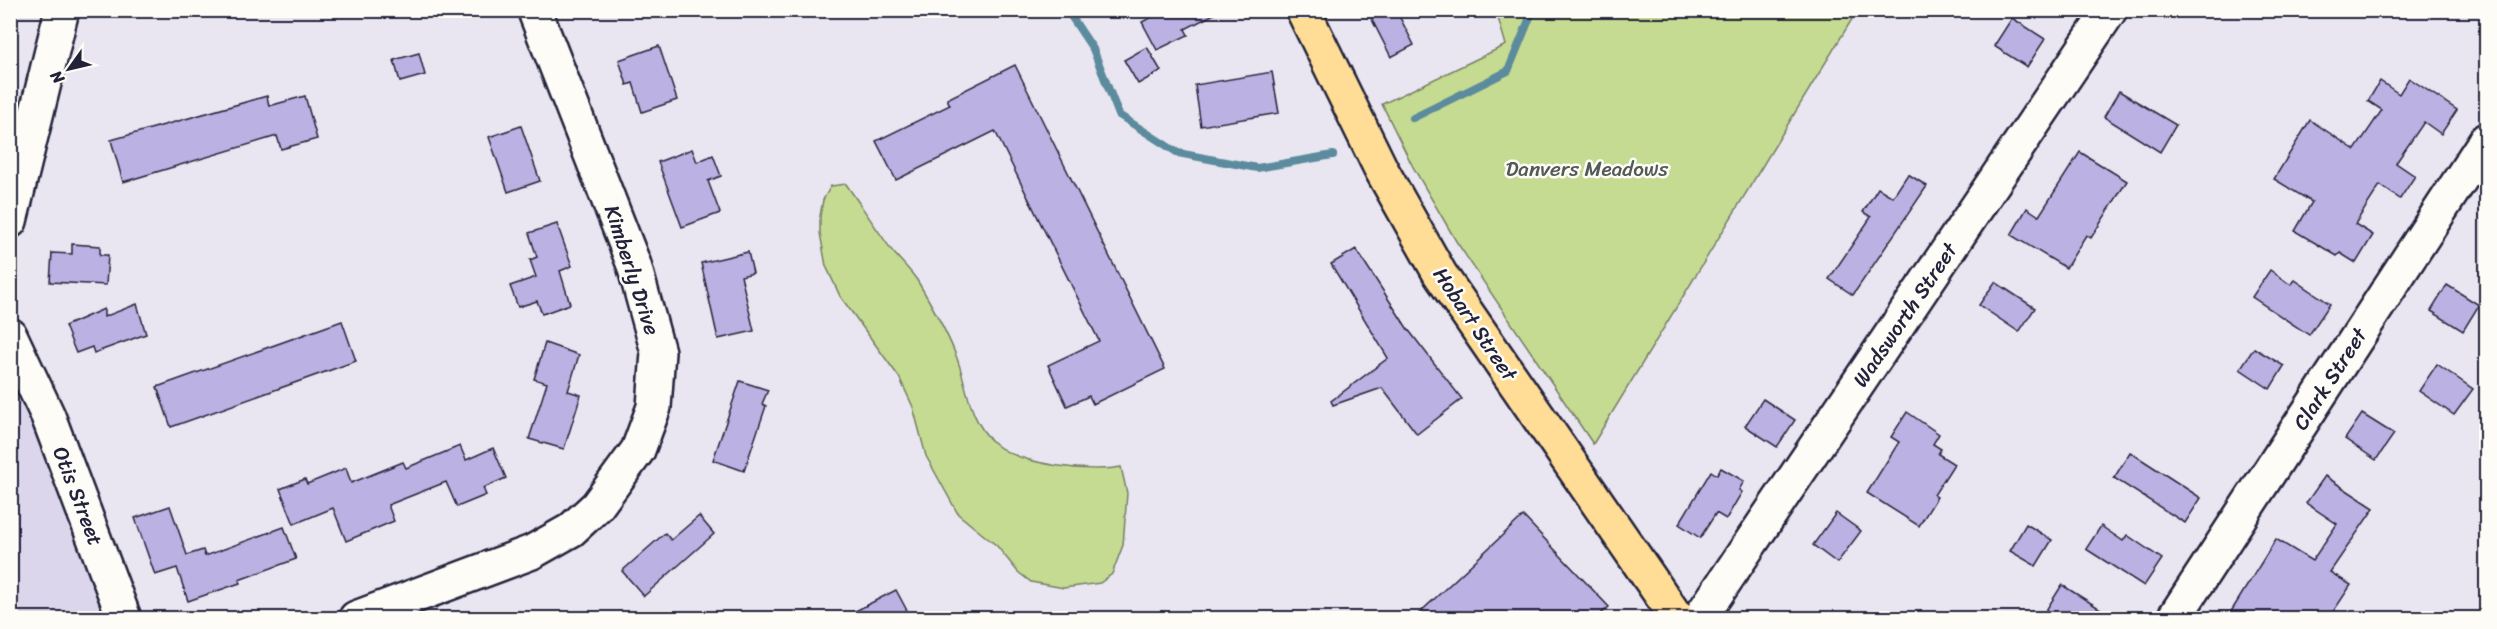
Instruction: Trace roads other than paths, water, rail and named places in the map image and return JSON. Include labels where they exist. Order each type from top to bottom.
[{"type":"main road","name":"Hobart Street","points":[[1303,10],[1381,169],[1440,274],[1677,618]]},
{"type":"street","points":[[10,221],[62,10]]},
{"type":"street","name":"Wadsworth Street","points":[[1700,618],[2110,10]]},
{"type":"street","name":"Kimberly Drive","points":[[356,618],[532,552],[570,530],[597,506],[638,450],[654,407],[658,352],[634,265],[536,14]]},
{"type":"street","name":"Clark Street","points":[[2174,618],[2487,140]]},
{"type":"street","name":"Otis Street","points":[[10,334],[20,374],[48,416],[124,618]]},
{"type":"waterway","points":[[1067,10],[1093,49],[1119,115],[1178,153],[1257,168],[1333,155]]},
{"type":"waterway","points":[[1413,118],[1508,71],[1533,10]]},
{"type":"park label","name":"Danvers Meadows","points":[[1587,169]]}]
